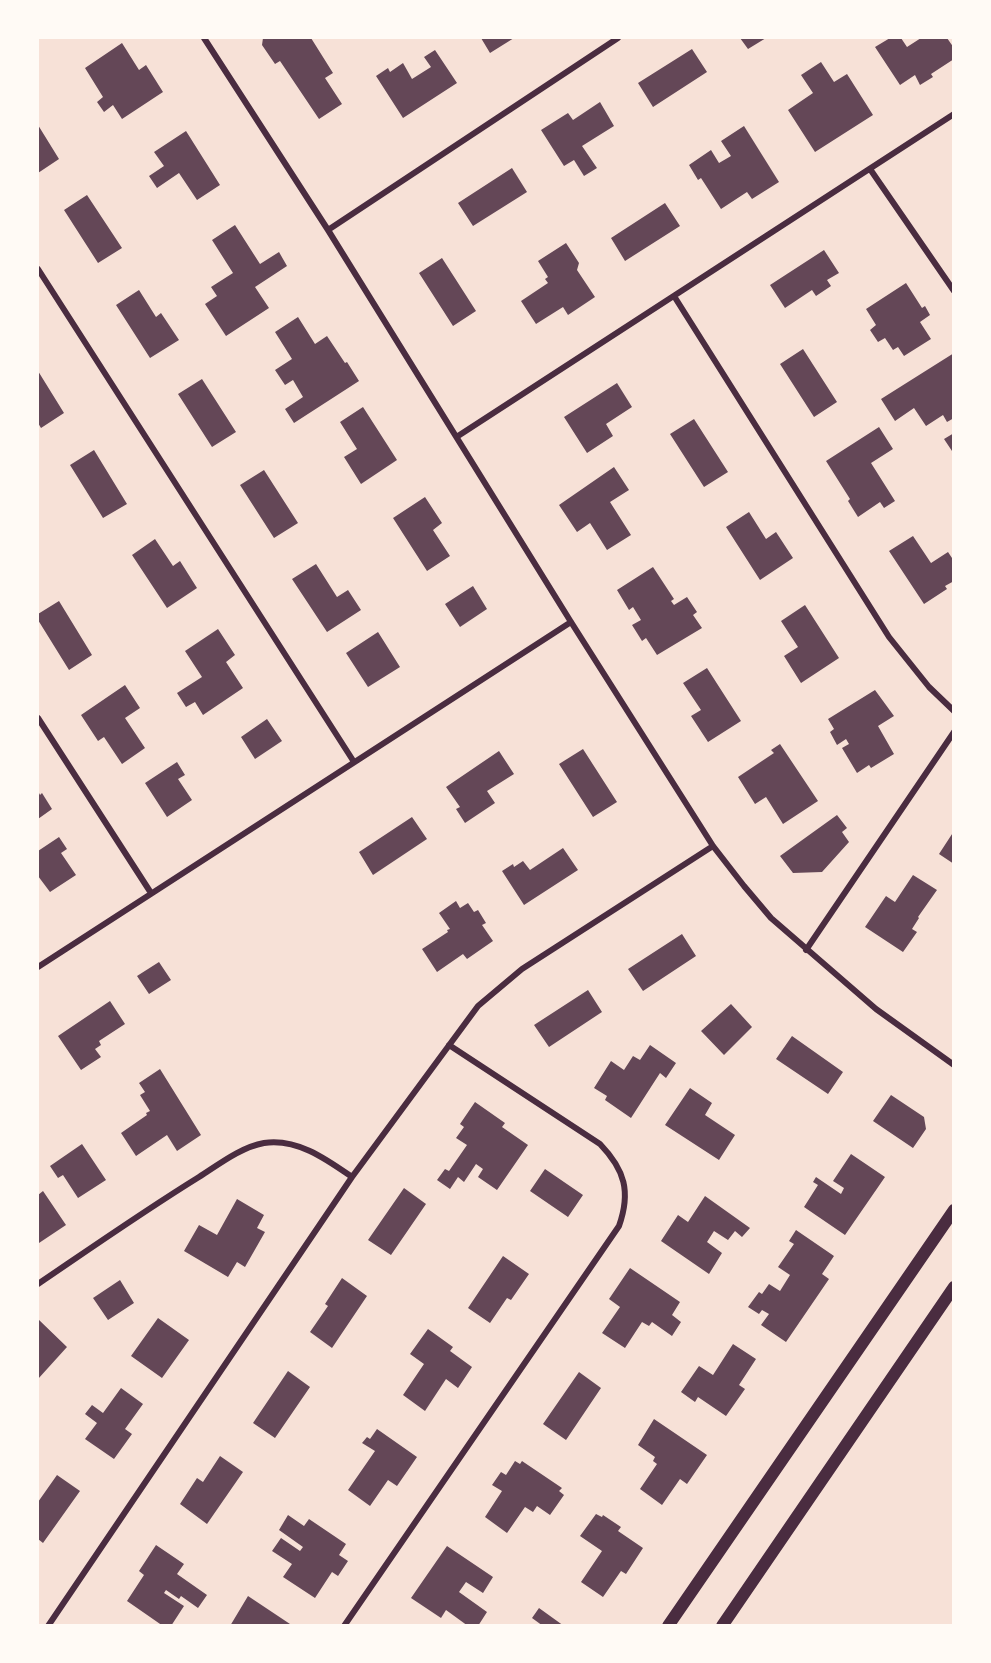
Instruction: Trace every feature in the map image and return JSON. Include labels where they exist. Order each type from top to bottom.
[{"type":"main road","points":[[668,1626],[954,1210]]},
{"type":"main road","points":[[722,1626],[954,1287]]},
{"type":"street","points":[[204,38],[458,436],[571,622],[713,846],[771,918],[806,950],[876,1009],[954,1065]]},
{"type":"street","points":[[328,230],[618,38]]},
{"type":"street","points":[[458,436],[954,114]]},
{"type":"street","points":[[870,169],[954,291]]},
{"type":"street","points":[[38,269],[354,762]]},
{"type":"street","points":[[674,296],[889,637],[929,687],[954,711]]},
{"type":"street","points":[[38,967],[571,622]]},
{"type":"street","points":[[38,718],[151,893]]},
{"type":"street","points":[[806,950],[954,732]]},
{"type":"street","points":[[48,1626],[352,1177],[478,1006],[522,969],[713,846]]},
{"type":"street","points":[[344,1626],[619,1226],[625,1209],[624,1183],[620,1171],[612,1157],[600,1144],[449,1045]]},
{"type":"street","points":[[38,1284],[170,1195],[255,1146],[275,1143],[299,1147],[327,1159],[352,1177]]},
{"type":"building","points":[[263,38],[311,38],[333,73],[325,78],[342,104],[319,119],[280,61],[275,64],[262,45]]},
{"type":"building","points":[[481,38],[514,38],[490,53]]},
{"type":"building","points":[[740,38],[766,38],[748,49]]},
{"type":"building","points":[[890,38],[901,38],[907,47],[921,38],[947,38],[954,48],[954,59],[931,74],[933,77],[920,85],[915,75],[900,85],[875,47]]},
{"type":"building","points":[[122,43],[139,70],[146,65],[163,92],[122,119],[113,105],[104,112],[97,102],[103,97],[85,68]]},
{"type":"building","points":[[692,49],[707,72],[653,107],[638,83]]},
{"type":"building","points":[[435,50],[457,83],[403,118],[376,76],[388,68],[390,72],[403,63],[412,79],[431,67],[424,57]]},
{"type":"building","points":[[821,62],[834,82],[847,74],[873,115],[815,152],[788,110],[813,93],[801,75]]},
{"type":"building","points":[[600,102],[614,126],[582,146],[597,168],[584,176],[574,160],[564,166],[541,130],[568,113],[573,120]]},
{"type":"building","points":[[38,125],[59,159],[38,173]]},
{"type":"building","points":[[744,126],[779,182],[752,199],[747,192],[721,209],[701,178],[698,180],[689,165],[711,150],[719,163],[731,156],[721,141]]},
{"type":"building","points":[[186,131],[220,185],[197,200],[179,173],[157,188],[149,176],[164,166],[154,152]]},
{"type":"building","points":[[512,168],[527,192],[473,226],[458,203]]},
{"type":"building","points":[[87,195],[122,248],[98,263],[64,210]]},
{"type":"building","points":[[665,203],[680,226],[625,261],[611,238]]},
{"type":"building","points":[[235,225],[260,264],[279,252],[287,266],[255,287],[269,308],[226,336],[205,304],[217,296],[211,287],[233,273],[212,240]]},
{"type":"building","points":[[566,243],[579,263],[577,270],[595,297],[568,315],[563,307],[536,324],[521,301],[548,283],[545,279],[548,277],[538,261]]},
{"type":"building","points":[[824,250],[839,273],[827,280],[831,286],[816,296],[812,290],[785,308],[770,285]]},
{"type":"building","points":[[442,258],[476,311],[453,326],[419,273]]},
{"type":"building","points":[[906,283],[922,308],[925,306],[930,315],[920,322],[931,339],[904,356],[898,347],[893,350],[885,338],[878,342],[870,330],[876,325],[866,309]]},
{"type":"building","points":[[139,290],[156,317],[161,313],[179,340],[150,358],[116,305]]},
{"type":"building","points":[[298,317],[315,344],[327,336],[359,381],[294,423],[285,409],[303,397],[293,380],[285,385],[275,370],[292,359],[275,332]]},
{"type":"building","points":[[803,349],[837,402],[814,417],[780,364]]},
{"type":"building","points":[[954,353],[954,418],[947,422],[943,415],[926,426],[914,408],[895,421],[881,399]]},
{"type":"building","points":[[38,371],[64,413],[41,428],[38,423]]},
{"type":"building","points":[[202,379],[236,432],[212,447],[178,394]]},
{"type":"building","points":[[617,383],[632,407],[606,424],[613,436],[587,453],[564,417]]},
{"type":"building","points":[[363,407],[397,460],[361,484],[344,457],[357,449],[340,422]]},
{"type":"building","points":[[694,419],[728,472],[704,487],[670,434]]},
{"type":"building","points":[[879,427],[893,449],[871,463],[895,501],[884,508],[880,502],[858,517],[848,501],[850,499],[826,461]]},
{"type":"building","points":[[954,433],[954,454],[944,439]]},
{"type":"building","points":[[94,450],[127,504],[103,518],[70,465]]},
{"type":"building","points":[[614,467],[629,490],[610,502],[631,535],[607,550],[590,523],[577,532],[559,505]]},
{"type":"building","points":[[264,470],[298,523],[274,538],[240,485]]},
{"type":"building","points":[[425,497],[442,523],[433,530],[450,556],[427,571],[393,518]]},
{"type":"building","points":[[749,512],[766,539],[776,532],[793,558],[760,580],[726,527]]},
{"type":"building","points":[[913,536],[931,563],[948,552],[954,561],[954,581],[945,586],[947,589],[924,604],[889,551]]},
{"type":"building","points":[[155,539],[173,566],[180,561],[197,588],[167,608],[132,555]]},
{"type":"building","points":[[316,564],[337,597],[348,590],[361,610],[327,632],[292,579]]},
{"type":"building","points":[[653,567],[674,599],[671,601],[674,605],[687,597],[697,612],[693,615],[702,628],[657,655],[646,638],[642,641],[632,625],[641,620],[633,607],[629,610],[617,590]]},
{"type":"building","points":[[473,586],[487,609],[460,627],[445,604]]},
{"type":"building","points":[[59,601],[92,655],[69,670],[38,620],[38,614]]},
{"type":"building","points":[[805,605],[839,658],[801,683],[784,656],[798,647],[781,621]]},
{"type":"building","points":[[218,629],[235,655],[226,662],[243,688],[203,715],[195,702],[186,707],[177,693],[202,677],[185,651]]},
{"type":"building","points":[[378,632],[400,667],[368,687],[346,653]]},
{"type":"building","points":[[707,668],[741,721],[708,742],[691,716],[701,710],[683,683]]},
{"type":"building","points":[[125,685],[140,708],[125,718],[145,748],[122,764],[104,737],[98,741],[81,715]]},
{"type":"building","points":[[875,690],[894,716],[878,726],[894,754],[871,768],[869,765],[857,773],[842,748],[849,744],[846,739],[837,745],[830,732],[834,729],[828,719]]},
{"type":"building","points":[[267,719],[282,741],[255,759],[241,737]]},
{"type":"building","points":[[780,744],[818,801],[783,824],[766,797],[755,804],[738,777],[774,753],[771,750]]},
{"type":"building","points":[[583,749],[617,802],[593,817],[559,764]]},
{"type":"building","points":[[499,751],[514,774],[487,791],[495,803],[465,823],[456,809],[460,807],[446,787]]},
{"type":"building","points":[[177,762],[185,775],[178,779],[192,800],[167,817],[145,783]]},
{"type":"building","points":[[38,791],[40,795],[42,793],[52,809],[38,819]]},
{"type":"building","points":[[837,815],[847,828],[842,832],[849,842],[822,872],[793,873],[780,856]]},
{"type":"building","points":[[412,817],[427,839],[373,875],[359,852]]},
{"type":"building","points":[[954,831],[954,864],[939,854]]},
{"type":"building","points":[[59,837],[67,849],[61,853],[76,875],[50,892],[38,876],[38,851]]},
{"type":"building","points":[[563,848],[578,870],[524,905],[502,871],[523,861],[530,870]]},
{"type":"building","points":[[913,875],[937,890],[918,917],[912,929],[917,932],[903,952],[865,927],[886,896],[895,902]]},
{"type":"building","points":[[456,901],[460,908],[468,903],[474,912],[478,910],[486,923],[482,925],[493,941],[467,959],[463,954],[437,972],[422,949],[448,932],[447,930],[450,929],[439,913]]},
{"type":"building","points":[[682,934],[696,956],[643,991],[628,969]]},
{"type":"building","points":[[159,962],[171,980],[149,994],[137,976]]},
{"type":"building","points":[[588,990],[602,1012],[549,1047],[534,1025]]},
{"type":"building","points":[[110,1001],[125,1024],[99,1041],[101,1045],[95,1049],[101,1057],[81,1070],[58,1036]]},
{"type":"building","points":[[731,1004],[752,1027],[724,1055],[701,1031]]},
{"type":"building","points":[[792,1036],[843,1072],[828,1094],[776,1059]]},
{"type":"building","points":[[650,1045],[676,1063],[666,1078],[660,1073],[631,1118],[605,1100],[607,1096],[594,1088],[611,1061],[624,1070],[633,1056],[640,1060]]},
{"type":"building","points":[[160,1069],[201,1135],[177,1151],[167,1135],[136,1156],[121,1133],[150,1111],[140,1095],[145,1092],[139,1083]]},
{"type":"building","points":[[690,1088],[712,1103],[705,1115],[735,1135],[719,1160],[665,1125]]},
{"type":"building","points":[[891,1095],[924,1117],[926,1129],[913,1148],[873,1121]]},
{"type":"building","points":[[475,1102],[505,1123],[502,1127],[528,1145],[497,1190],[478,1177],[483,1169],[476,1164],[464,1182],[458,1177],[450,1189],[437,1180],[445,1169],[449,1171],[467,1145],[456,1138],[464,1127],[460,1124]]},
{"type":"building","points":[[82,1144],[106,1180],[78,1198],[63,1175],[58,1178],[50,1166]]},
{"type":"building","points":[[851,1154],[885,1177],[845,1235],[804,1207],[818,1185],[813,1182],[816,1177],[841,1194],[844,1188],[833,1181]]},
{"type":"building","points":[[545,1169],[583,1195],[568,1217],[530,1191]]},
{"type":"building","points":[[404,1188],[426,1204],[391,1255],[368,1240]]},
{"type":"building","points":[[43,1191],[66,1225],[39,1243],[38,1195]]},
{"type":"building","points":[[705,1196],[750,1228],[742,1237],[735,1231],[728,1240],[714,1231],[707,1242],[722,1253],[709,1274],[661,1241],[678,1215],[688,1222]]},
{"type":"building","points":[[237,1199],[264,1215],[257,1228],[265,1232],[245,1267],[237,1262],[228,1277],[184,1251],[199,1225],[217,1235]]},
{"type":"building","points":[[796,1230],[834,1256],[822,1274],[829,1279],[786,1342],[761,1325],[769,1314],[762,1310],[759,1314],[748,1307],[759,1292],[762,1294],[769,1284],[780,1291],[790,1275],[778,1267],[794,1244],[789,1241]]},
{"type":"building","points":[[503,1256],[529,1274],[511,1300],[507,1298],[490,1323],[468,1308]]},
{"type":"building","points":[[630,1268],[680,1302],[672,1315],[681,1322],[672,1336],[652,1322],[649,1326],[642,1322],[625,1348],[602,1333],[620,1307],[609,1299]]},
{"type":"building","points":[[342,1278],[367,1296],[332,1348],[310,1332],[328,1306],[325,1304]]},
{"type":"building","points":[[120,1280],[134,1303],[108,1320],[93,1298]]},
{"type":"building","points":[[158,1318],[189,1340],[162,1378],[131,1356]]},
{"type":"building","points":[[38,1319],[67,1347],[38,1379]]},
{"type":"building","points":[[428,1329],[453,1347],[450,1351],[472,1367],[458,1388],[446,1379],[425,1411],[403,1395],[424,1364],[410,1354]]},
{"type":"building","points":[[733,1344],[756,1359],[739,1385],[745,1389],[726,1416],[698,1397],[695,1402],[681,1392],[699,1366],[713,1375]]},
{"type":"building","points":[[288,1371],[310,1387],[275,1438],[253,1423]]},
{"type":"building","points":[[579,1372],[601,1388],[566,1440],[543,1424]]},
{"type":"building","points":[[121,1388],[143,1404],[125,1429],[132,1434],[114,1459],[85,1439],[97,1423],[85,1414],[92,1405],[103,1413]]},
{"type":"building","points":[[654,1419],[707,1455],[687,1484],[680,1479],[662,1505],[640,1489],[657,1464],[653,1461],[655,1457],[638,1445]]},
{"type":"building","points":[[377,1429],[417,1457],[397,1486],[388,1480],[370,1506],[348,1490],[375,1451],[362,1443],[367,1437],[370,1439]]},
{"type":"building","points":[[220,1456],[243,1472],[207,1524],[180,1504],[197,1478],[203,1482]]},
{"type":"building","points":[[515,1461],[520,1464],[522,1461],[562,1488],[559,1491],[564,1495],[550,1515],[537,1506],[533,1512],[525,1507],[507,1533],[485,1517],[502,1491],[492,1485],[501,1472],[506,1475]]},
{"type":"building","points":[[57,1475],[80,1491],[43,1543],[38,1539],[38,1502]]},
{"type":"building","points":[[596,1514],[602,1517],[603,1515],[621,1527],[618,1531],[643,1548],[626,1574],[621,1571],[603,1597],[581,1582],[602,1551],[580,1536]]},
{"type":"building","points":[[288,1515],[304,1526],[309,1519],[346,1544],[339,1555],[348,1561],[338,1576],[332,1572],[315,1598],[283,1577],[292,1564],[272,1551],[281,1538],[300,1551],[303,1547],[279,1530]]},
{"type":"building","points":[[156,1545],[184,1564],[177,1574],[207,1595],[198,1608],[181,1596],[179,1599],[166,1590],[164,1593],[184,1606],[171,1626],[163,1626],[127,1601],[144,1575],[139,1571]]},
{"type":"building","points":[[447,1546],[493,1577],[483,1593],[466,1582],[459,1592],[487,1612],[478,1626],[468,1626],[446,1610],[441,1618],[411,1598]]},
{"type":"building","points":[[248,1596],[293,1626],[230,1626]]},
{"type":"building","points":[[539,1608],[564,1626],[543,1626],[532,1618]]}]
